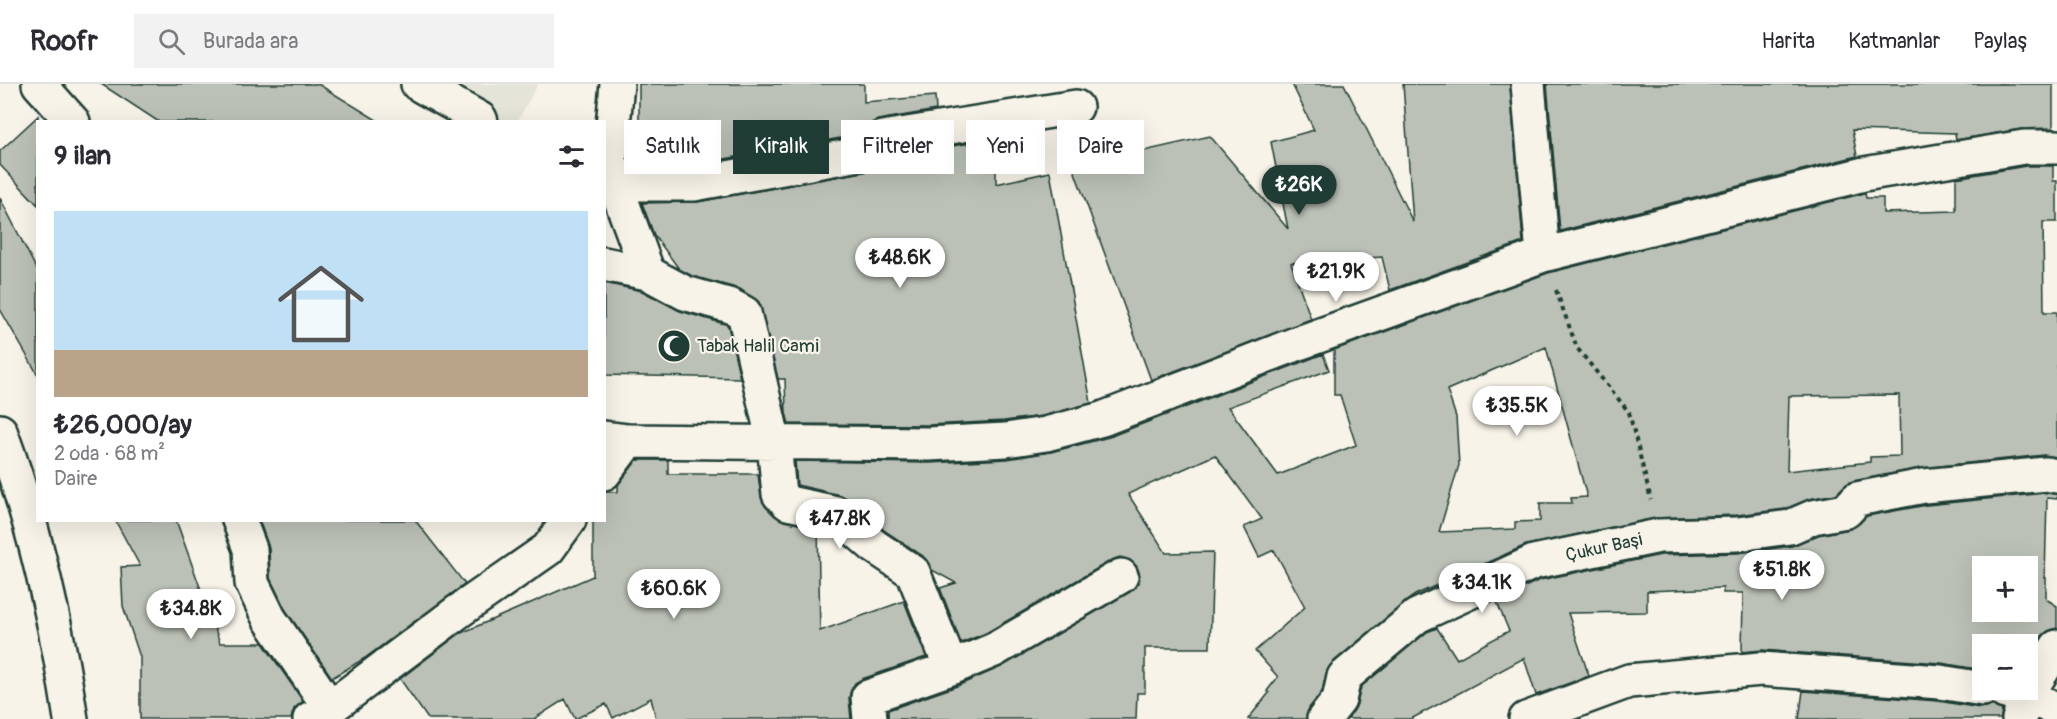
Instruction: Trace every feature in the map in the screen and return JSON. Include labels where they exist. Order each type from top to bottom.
[{"type":"street","points":[[39,84],[71,120]]},
{"type":"street","points":[[418,84],[480,120]]},
{"type":"street","points":[[617,84],[607,166],[648,273]]},
{"type":"street","points":[[1528,84],[1543,255]]},
{"type":"street","points":[[607,166],[637,184],[694,184],[865,153],[882,138],[1076,106]]},
{"type":"street","points":[[606,467],[616,439],[928,444],[1006,440],[1046,434],[1102,419],[1296,344],[1543,255],[1864,174],[2024,147],[2057,147]]},
{"type":"street","points":[[606,264],[648,273],[685,293],[731,306],[744,313],[774,443],[779,494],[788,503],[836,513],[874,546],[913,572],[951,668]]},
{"type":"street","points":[[0,431],[18,481],[59,645],[71,719]]},
{"type":"street","name":"Çukur Başi","points":[[1324,719],[1339,700],[1344,677],[1417,616],[1534,562],[1659,536],[1738,534],[1790,527],[1813,517],[1846,511],[1857,499],[1924,486],[2046,474],[2057,476]]},
{"type":"street","points":[[240,522],[250,549],[252,583],[320,713],[548,549],[568,522]]},
{"type":"street","points":[[870,719],[868,697],[951,668],[993,650],[1121,576]]},
{"type":"street","points":[[2057,647],[2023,707],[2057,710]]},
{"type":"street","points":[[1526,719],[1629,681],[1761,669],[1940,682],[1972,687]]},
{"type":"path","points":[[1543,255],[1577,348],[1629,412],[1659,536]]},
{"type":"shaded area","points":[[440,84],[538,84],[518,120],[502,120]]},
{"type":"building","points":[[101,84],[318,84],[377,120],[156,120]]},
{"type":"building","points":[[639,84],[864,84],[864,102],[935,96],[936,110],[878,120],[841,120],[841,138],[829,140],[829,120],[733,120],[733,158],[721,160],[721,120],[639,120]]},
{"type":"building","points":[[1292,84],[1344,84],[1413,222],[1403,84],[1510,84],[1523,242],[1390,290],[1382,257],[1291,263],[1311,319],[1151,380],[1076,174],[1144,174],[1144,151],[1210,136],[1288,229],[1271,142],[1314,130]]},
{"type":"building","points":[[1547,84],[2053,84],[2053,128],[2021,129],[1956,140],[1955,133],[1852,130],[1857,156],[1560,231]]},
{"type":"building","points":[[38,116],[36,120],[36,203],[0,165],[0,151]]},
{"type":"building","points":[[966,144],[966,174],[996,174],[996,184],[1050,172],[1091,403],[1042,416],[1004,421],[928,425],[789,424],[786,413],[785,379],[778,379],[759,302],[740,289],[692,276],[679,269],[654,235],[642,203],[697,202],[851,174],[954,174],[954,146]]},
{"type":"building","points":[[2026,166],[2053,166],[2053,181],[2057,181],[2057,222],[2043,222],[2044,312],[2057,312],[2057,457],[2044,455],[1921,468],[1853,481],[1836,494],[1809,499],[1785,509],[1737,515],[1655,518],[1526,545],[1415,595],[1405,602],[1332,663],[1326,673],[1322,692],[1309,708],[1306,719],[1248,719],[1269,693],[1267,691],[1278,677],[1255,651],[1305,607],[1274,550],[1259,557],[1244,527],[1262,519],[1215,455],[1128,494],[1166,553],[1213,552],[1210,648],[1145,648],[1145,693],[1137,693],[1136,719],[888,719],[888,710],[957,686],[1001,667],[1130,592],[1137,585],[1140,575],[1137,567],[1130,560],[1120,557],[1112,560],[986,633],[961,643],[940,588],[956,583],[932,570],[923,556],[885,531],[848,499],[797,485],[795,461],[929,463],[1007,459],[1051,452],[1109,437],[1323,354],[1329,370],[1228,407],[1278,475],[1356,445],[1340,395],[1334,395],[1334,350],[1548,273],[1865,193],[1866,198],[1883,198],[1883,213],[1956,211],[1956,178]],"holes":[[[1546,347],[1587,497],[1571,498],[1572,503],[1540,503],[1540,521],[1515,522],[1515,529],[1439,532],[1459,465],[1456,417],[1447,390]],[[1899,395],[1900,456],[1870,457],[1870,462],[1787,471],[1789,396]]]},
{"type":"building","points":[[0,198],[36,268],[36,372],[0,309]]},
{"type":"building","name":"Tabak Halil Cami","points":[[606,283],[642,291],[680,311],[728,325],[740,378],[606,375]]},
{"type":"building","points":[[637,460],[668,460],[668,474],[758,474],[761,497],[766,507],[775,516],[784,521],[818,528],[820,631],[904,601],[926,657],[855,683],[849,698],[851,719],[656,719],[651,698],[613,718],[606,704],[575,719],[565,699],[534,719],[428,719],[400,679],[459,634],[593,576],[593,522],[606,522],[606,492],[618,492],[618,485]]},
{"type":"building","points":[[2045,493],[2057,494],[2057,499],[2047,498],[2045,578],[2046,599],[2057,606],[2057,628],[2048,631],[2038,642],[2038,634],[1972,634],[1972,668],[1941,663],[1762,650],[1742,652],[1743,593],[1723,593],[1723,588],[1647,591],[1647,612],[1568,613],[1589,676],[1536,695],[1524,658],[1411,719],[1348,719],[1357,704],[1361,687],[1427,632],[1437,628],[1457,659],[1509,631],[1496,600],[1540,580],[1661,555],[1738,553],[1792,546],[1818,535],[1850,529],[1867,516],[1927,505]]},
{"type":"building","points":[[116,522],[177,522],[220,643],[263,643],[303,701],[294,709],[291,719],[140,719],[140,657],[123,606],[121,567],[140,566]]},
{"type":"building","points":[[260,522],[417,522],[465,584],[365,658],[332,678],[285,609],[270,578],[269,548]]},
{"type":"building","points":[[1803,691],[1938,701],[1980,708],[1992,705],[2002,710],[2001,719],[1799,719]]},
{"type":"place","name":"Tabak Halil Cami","points":[[674,346]]}]
